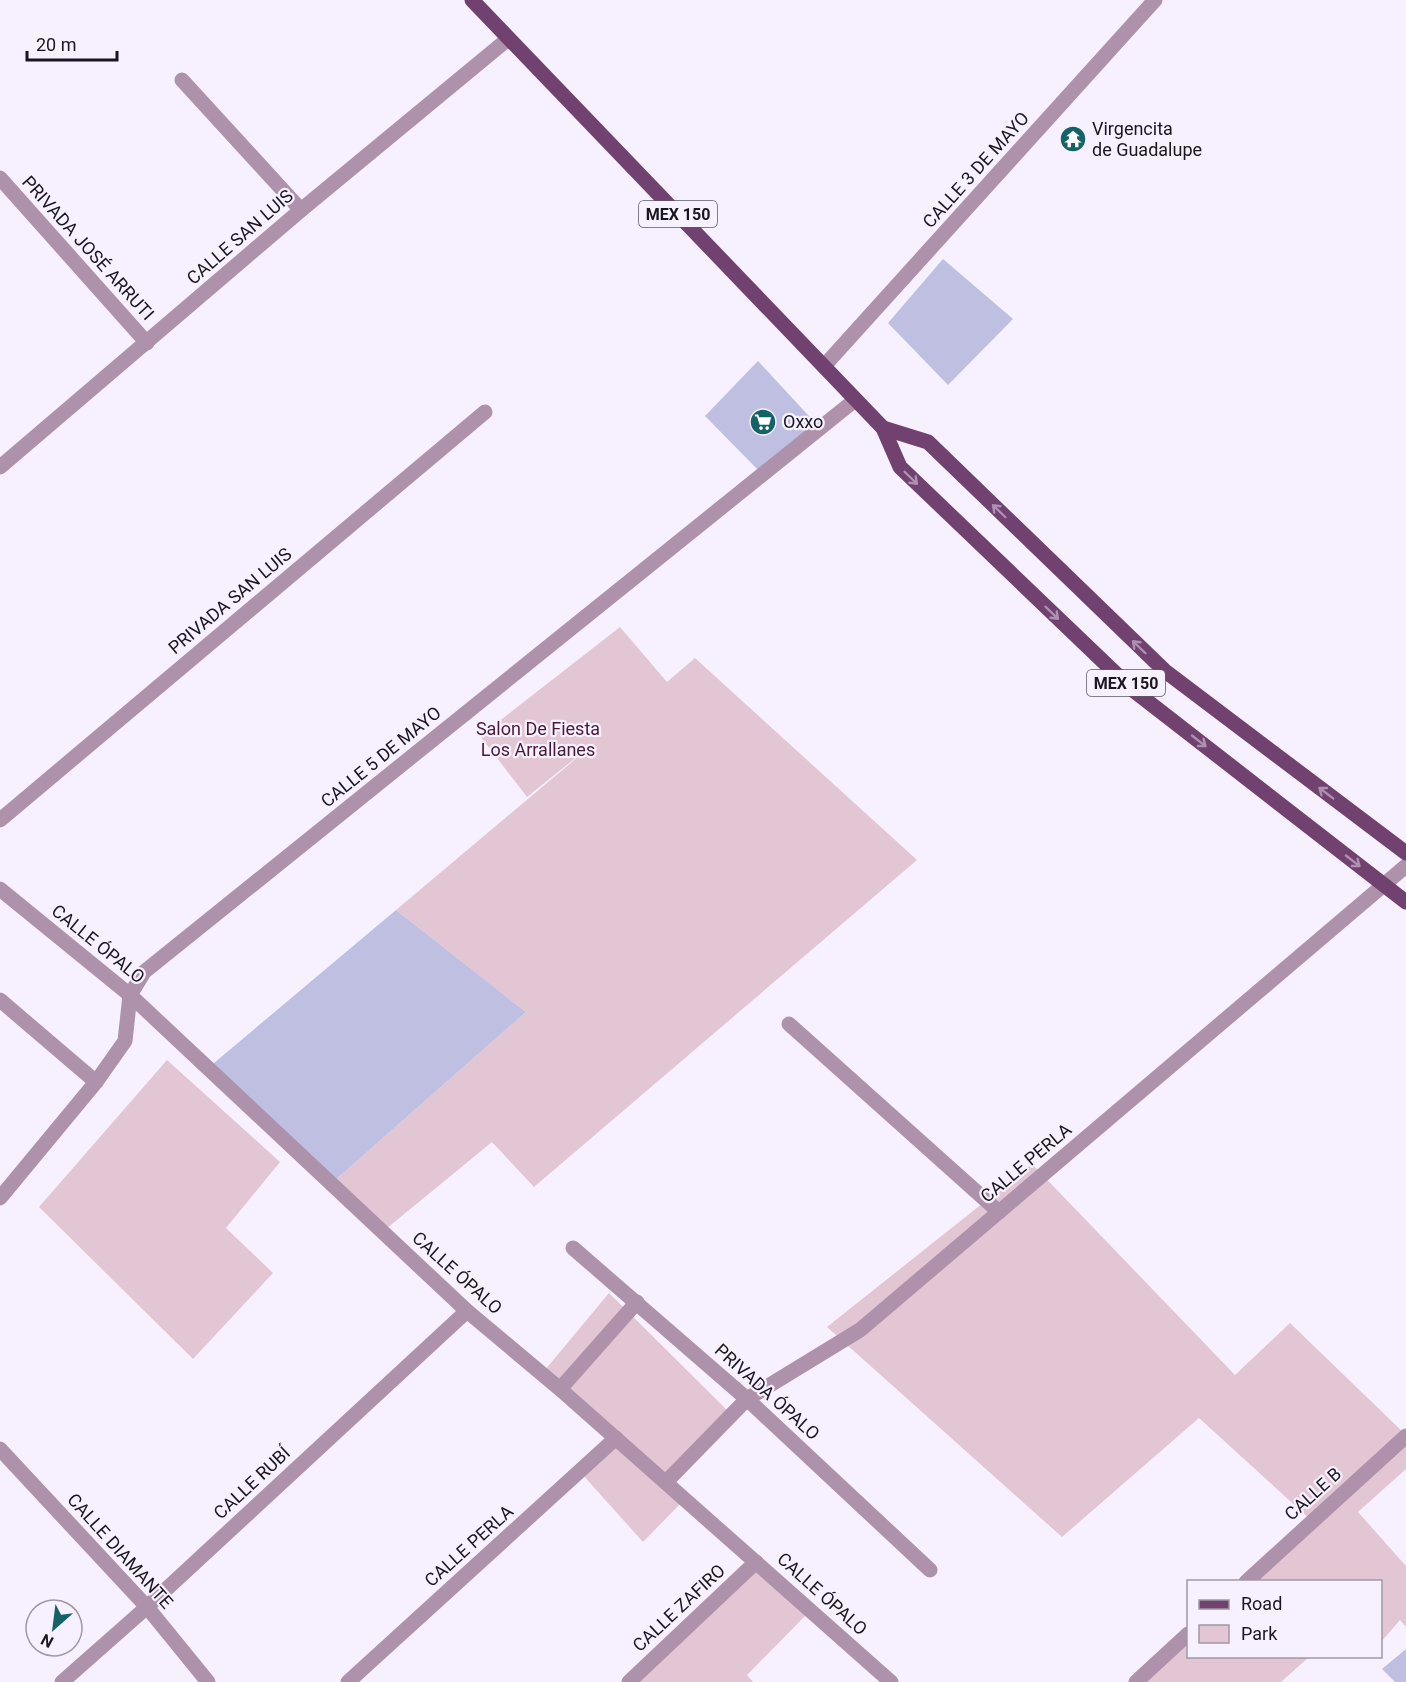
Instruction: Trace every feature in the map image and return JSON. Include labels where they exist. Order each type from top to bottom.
[{"type":"main road","name":"MEX 150","points":[[472,0],[825,365],[883,428],[900,468],[1133,690],[1406,902]]},
{"type":"main road","name":"MEX 150","points":[[883,428],[928,442],[1165,671],[1406,853]]},
{"type":"street","name":"CALLE 3 DE MAYO","points":[[825,365],[1155,0]]},
{"type":"street","name":"CALLE SAN LUIS","points":[[0,467],[301,210],[508,39]]},
{"type":"street","points":[[182,80],[301,210]]},
{"type":"street","name":"PRIVADA JOSÉ ARRUTI","points":[[0,178],[147,343]]},
{"type":"street","name":"CALLE 5 DE MAYO","points":[[0,1198],[96,1082],[125,1041],[130,995],[144,972],[855,400]]},
{"type":"street","name":"PRIVADA SAN LUIS","points":[[0,820],[485,412]]},
{"type":"street","name":"CALLE PERLA","points":[[666,1482],[747,1399],[860,1329],[1406,866]]},
{"type":"street","name":"CALLE ÓPALO","points":[[0,889],[130,995],[467,1311],[560,1389],[891,1682]]},
{"type":"street","points":[[0,1000],[96,1082]]},
{"type":"street","points":[[789,1024],[999,1212]]},
{"type":"street","name":"PRIVADA ÓPALO","points":[[573,1248],[747,1399],[930,1570]]},
{"type":"street","points":[[560,1389],[637,1302]]},
{"type":"street","name":"CALLE RUBÍ","points":[[62,1682],[147,1607],[467,1311]]},
{"type":"street","name":"CALLE B","points":[[1247,1580],[1406,1436]]},
{"type":"street","name":"CALLE PERLA","points":[[348,1682],[616,1438]]},
{"type":"street","name":"CALLE DIAMANTE","points":[[0,1449],[147,1607],[208,1682]]},
{"type":"street","name":"CALLE ZAFIRO","points":[[629,1682],[756,1562]]},
{"type":"street","points":[[1136,1682],[1187,1635]]},
{"type":"green space","name":"Salon De Fiesta Los Arrallanes","points":[[620,627],[667,682],[695,658],[917,860],[534,1187],[492,1142],[386,1229],[333,1182],[526,1012],[396,910],[598,740],[527,797],[480,736]]},
{"type":"green space","points":[[167,1060],[280,1162],[226,1228],[273,1273],[193,1359],[39,1207]]},
{"type":"green space","points":[[1032,1164],[1235,1375],[1290,1323],[1406,1435],[1406,1469],[1358,1512],[1406,1566],[1406,1627],[1400,1620],[1382,1641],[1382,1580],[1249,1580],[1313,1522],[1199,1418],[1062,1537],[827,1327]]},
{"type":"green space","points":[[609,1293],[727,1410],[664,1476],[545,1370]]},
{"type":"green space","points":[[616,1442],[682,1502],[643,1542],[582,1474]]},
{"type":"green space","points":[[755,1569],[807,1614],[747,1675],[753,1682],[635,1682]]},
{"type":"green space","points":[[1187,1637],[1187,1658],[1308,1658],[1281,1682],[1137,1682]]},
{"type":"building","points":[[943,259],[1013,319],[948,385],[888,323]]},
{"type":"building","name":"Oxxo","points":[[758,361],[820,428],[762,474],[705,416]]},
{"type":"building","points":[[396,910],[526,1012],[333,1182],[208,1068]]},
{"type":"building","points":[[1406,1649],[1406,1682],[1395,1682],[1382,1669]]},
{"type":"place","name":"Virgencita de Guadalupe","points":[[1073,139]]},
{"type":"place","name":"Oxxo","points":[[763,422]]}]
